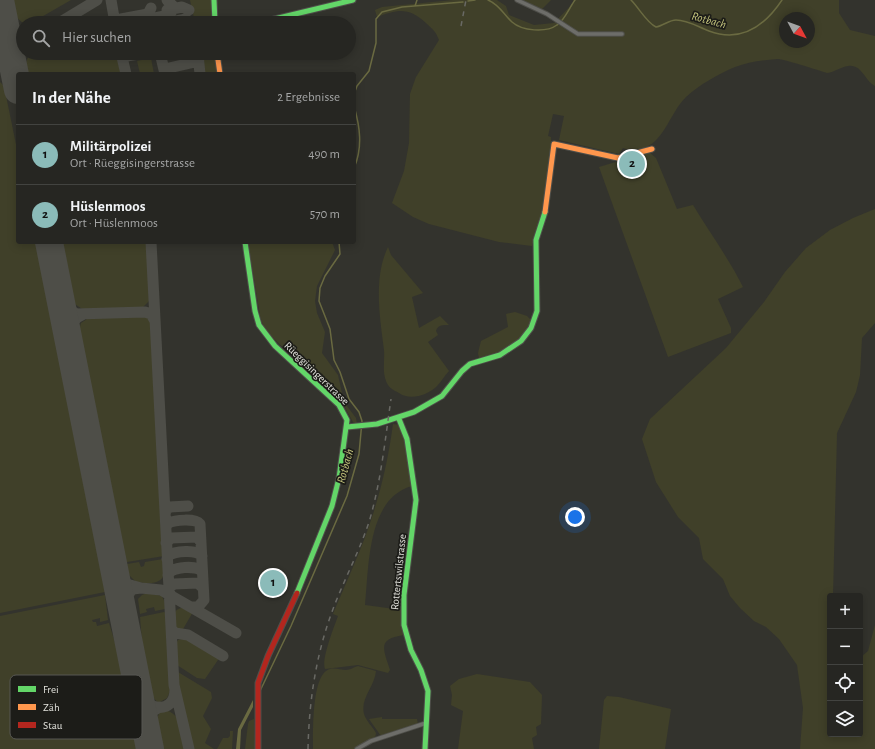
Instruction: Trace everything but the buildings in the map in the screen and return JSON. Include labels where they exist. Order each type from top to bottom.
[{"type":"street","points":[[214,0],[215,16]]},
{"type":"street","points":[[294,16],[353,0]]},
{"type":"street","points":[[517,0],[556,18],[575,33],[622,34]]},
{"type":"street","points":[[218,60],[220,72]]},
{"type":"street","points":[[347,427],[368,426],[399,419],[439,398],[460,372],[472,362],[502,354],[512,349],[524,339],[530,330],[537,311],[536,240],[547,205],[554,144],[618,158],[652,149]]},
{"type":"street","name":"Rüeggisingerstrasse","points":[[245,244],[255,311],[259,325],[275,346],[339,405],[347,420],[338,485],[332,506],[258,683],[258,749]]},
{"type":"street","name":"Rottertswilstrasse","points":[[399,419],[407,439],[416,500],[404,595],[404,625],[411,650],[427,686],[429,703],[426,723],[425,749]]},
{"type":"street","points":[[357,749],[371,741],[426,723]]},
{"type":"green space","points":[[13,0],[71,0],[43,16],[16,17]]},
{"type":"green space","points":[[190,0],[211,0],[211,16],[193,16]]},
{"type":"green space","points":[[453,0],[497,0],[506,6],[509,15],[534,25],[554,23],[574,2],[573,0],[839,0],[839,13],[850,30],[875,36],[875,86],[857,67],[853,66],[848,66],[827,73],[781,59],[745,64],[715,76],[686,97],[664,130],[652,144],[644,148],[623,148],[619,154],[559,140],[564,116],[553,114],[548,136],[551,137],[550,178],[547,199],[532,246],[499,242],[429,224],[413,217],[392,203],[404,171],[409,143],[410,94],[416,77],[439,40],[435,32],[414,14],[397,11],[377,17],[375,10],[382,7]]},
{"type":"green space","points":[[521,0],[551,0],[542,9]]},
{"type":"green space","points":[[27,60],[118,60],[121,72],[28,72],[26,65]]},
{"type":"green space","points":[[151,60],[154,72],[140,72],[137,61]]},
{"type":"green space","points":[[202,60],[215,60],[217,72],[205,72]]},
{"type":"green space","points":[[0,82],[4,86],[16,144],[16,244],[36,244],[105,592],[0,613]]},
{"type":"green space","points":[[649,152],[656,158],[677,209],[693,205],[726,256],[743,287],[718,299],[731,328],[731,333],[668,357],[599,167]]},
{"type":"green space","points":[[875,209],[875,323],[862,338],[860,375],[856,392],[837,433],[833,593],[827,593],[827,737],[863,737],[863,655],[868,651],[875,625],[875,749],[800,749],[803,708],[797,665],[779,639],[766,627],[754,621],[740,608],[730,596],[723,579],[703,559],[699,538],[678,517],[656,482],[642,439],[650,419],[726,348],[764,302],[785,272],[806,248],[830,230]]},
{"type":"green space","points":[[61,244],[148,244],[149,301],[143,307],[84,310],[73,303]]},
{"type":"green space","points":[[248,244],[333,244],[335,250],[317,286],[315,301],[317,313],[325,332],[322,353],[338,375],[344,402],[356,418],[357,424],[353,422],[344,406],[271,336],[263,326]]},
{"type":"green space","points":[[388,247],[391,255],[423,293],[412,297],[419,328],[440,316],[449,325],[441,325],[438,327],[436,331],[438,335],[428,342],[449,371],[433,389],[419,396],[408,397],[397,392],[388,385],[385,377],[379,285],[383,259]]},
{"type":"green space","points":[[515,312],[527,316],[532,321],[522,336],[511,347],[504,351],[489,357],[479,358],[478,353],[481,341],[508,327],[506,314]]},
{"type":"green space","points":[[141,315],[148,318],[152,326],[164,556],[127,562],[125,561],[79,330],[81,323],[90,317]]},
{"type":"green space","points":[[393,424],[400,425],[404,431],[412,486],[397,493],[386,504],[378,519],[370,554],[365,605],[402,610],[404,635],[389,639],[384,646],[385,656],[390,670],[388,673],[358,665],[325,669],[324,665],[326,651],[338,616],[333,614],[370,524],[385,468]]},
{"type":"green space","points":[[163,559],[165,567],[164,573],[163,578],[159,581],[149,583],[136,582],[128,574],[127,564],[139,562],[141,567],[144,566],[145,562]]},
{"type":"green space","points":[[147,593],[162,596],[167,607],[165,609],[155,611],[154,607],[146,609],[147,612],[140,614],[138,599]]},
{"type":"green space","points":[[105,595],[108,620],[100,622],[100,618],[92,620],[93,622],[96,622],[97,626],[109,623],[117,649],[122,675],[10,675],[10,739],[135,739],[137,749],[0,749],[0,616]]},
{"type":"green space","points":[[181,608],[185,608],[193,612],[183,629],[178,631],[175,628],[174,613]]},
{"type":"green space","points":[[164,612],[167,614],[171,689],[167,698],[158,703],[152,696],[142,643],[140,617]]},
{"type":"green space","points":[[188,638],[220,657],[205,679],[197,678],[177,665],[175,645],[178,640]]},
{"type":"green space","points":[[358,666],[376,671],[363,708],[365,717],[376,733],[375,738],[354,749],[313,749],[314,707],[321,677],[326,671],[331,669],[348,670]]},
{"type":"green space","points":[[178,672],[211,692],[212,698],[203,716],[211,729],[205,743],[214,749],[192,749],[178,691],[176,673]]},
{"type":"green space","points":[[477,674],[530,682],[542,695],[541,724],[536,727],[537,735],[532,738],[534,749],[458,749],[463,711],[451,705],[452,695],[450,686],[459,679]]},
{"type":"green space","points":[[607,696],[619,697],[671,709],[665,749],[599,749],[604,700]]},
{"type":"green space","points":[[164,710],[170,712],[178,720],[186,749],[163,749],[157,718],[160,712]]},
{"type":"green space","points":[[382,717],[382,719],[417,719],[418,724],[381,736],[369,719]]},
{"type":"green space","points":[[254,719],[255,749],[245,749],[248,724],[249,721]]},
{"type":"green space","points":[[230,731],[233,731],[232,749],[217,749],[223,738],[228,738],[230,736]]},
{"type":"shaded area","points":[[253,700],[253,707],[241,730],[240,749],[236,749],[238,729]]},
{"type":"waterway","name":"Rotbach","points":[[415,6],[417,0]]},
{"type":"waterway","name":"Rotbach","points":[[468,1],[475,0]]},
{"type":"waterway","name":"Rotbach","points":[[488,0],[496,4],[516,25],[534,30],[552,28],[560,23],[575,0]]},
{"type":"waterway","name":"Rotbach","points":[[631,0],[646,19],[656,27],[673,20],[680,20],[689,22],[709,31],[731,35],[741,34],[759,25],[768,18],[782,0]]},
{"type":"waterway","name":"Rotbach","points":[[356,89],[369,71],[376,43],[376,19],[382,12],[402,7],[463,2]]},
{"type":"waterway","name":"Rotbach","points":[[356,114],[360,137],[359,152],[356,163]]},
{"type":"waterway","name":"Rotbach","points":[[260,691],[291,626],[347,496],[359,454],[362,421],[359,412],[349,399],[340,372],[334,360],[330,329],[319,301],[320,288],[325,276],[340,254],[339,244]]},
{"type":"taxiway","points":[[71,16],[97,0]]},
{"type":"taxiway","points":[[111,0],[114,16]]},
{"type":"taxiway","points":[[164,16],[169,15],[173,6],[167,0]]},
{"type":"taxiway","points":[[167,10],[182,7],[189,10]]},
{"type":"taxiway","points":[[137,16],[148,14],[151,8]]},
{"type":"taxiway","points":[[5,25],[13,34],[16,35]]},
{"type":"taxiway","points":[[0,56],[7,46],[7,36]]},
{"type":"taxiway","points":[[0,58],[16,48]]},
{"type":"taxiway","points":[[14,70],[16,57]]},
{"type":"taxiway","points":[[123,60],[126,72]]},
{"type":"taxiway","points":[[162,60],[165,72]]},
{"type":"taxiway","points":[[166,72],[169,68],[195,62],[196,60]]},
{"type":"taxiway","points":[[199,60],[200,72]]},
{"type":"taxiway","points":[[151,244],[174,685],[189,749]]},
{"type":"taxiway","points":[[59,292],[65,306],[76,314],[145,312],[151,314],[155,321]]},
{"type":"taxiway","points":[[67,336],[72,322],[84,314]]},
{"type":"taxiway","points":[[165,512],[169,507],[188,506]]},
{"type":"taxiway","points":[[166,527],[168,523],[180,520],[190,520],[200,524],[204,600],[198,607],[191,607]]},
{"type":"taxiway","points":[[166,543],[171,538],[197,537],[201,542]]},
{"type":"taxiway","points":[[167,559],[171,554],[180,552],[195,552],[202,556]]},
{"type":"taxiway","points":[[168,575],[170,572],[179,568],[195,568],[202,572]]},
{"type":"taxiway","points":[[115,571],[123,583],[141,588]]},
{"type":"taxiway","points":[[170,594],[169,588],[174,584],[198,583],[203,588]]},
{"type":"taxiway","points":[[122,607],[126,596],[133,589],[141,588],[161,590],[236,633]]},
{"type":"taxiway","points":[[171,629],[175,633],[188,635],[223,656]]},
{"type":"taxiway","points":[[142,696],[147,703],[153,706],[165,707],[170,704],[175,690]]},
{"type":"taxiway","points":[[146,728],[150,715],[154,710],[160,707]]},
{"type":"runway","points":[[0,0],[16,80]]},
{"type":"runway","points":[[49,244],[135,675]]},
{"type":"runway","points":[[142,709],[150,749]]},
{"type":"railway","points":[[461,26],[466,0]]},
{"type":"railway","points":[[308,749],[314,678],[322,643],[333,609],[369,522],[380,476],[391,399]]},
{"type":"traffic: fast","points":[[214,0],[215,16]]},
{"type":"traffic: fast","points":[[287,16],[353,0]]},
{"type":"traffic: fast","points":[[347,427],[377,424],[414,412],[442,396],[462,371],[470,364],[500,355],[521,341],[531,328],[537,311],[536,240],[545,212]]},
{"type":"traffic: fast","points":[[245,244],[255,311],[259,325],[275,346],[339,405],[347,420],[339,478],[332,506],[297,593]]},
{"type":"traffic: fast","points":[[399,419],[407,439],[416,500],[404,595],[404,625],[411,650],[421,670],[428,691],[425,749]]},
{"type":"traffic: slow","points":[[218,60],[220,72]]},
{"type":"traffic: slow","points":[[545,212],[554,144],[618,158],[652,149]]},
{"type":"traffic: jam","points":[[258,749],[258,683],[268,656],[297,593]]},
{"type":"place","name":"Hüslenmoos","points":[[632,164]]},
{"type":"place","name":"Militärpolizei","points":[[273,583]]}]
